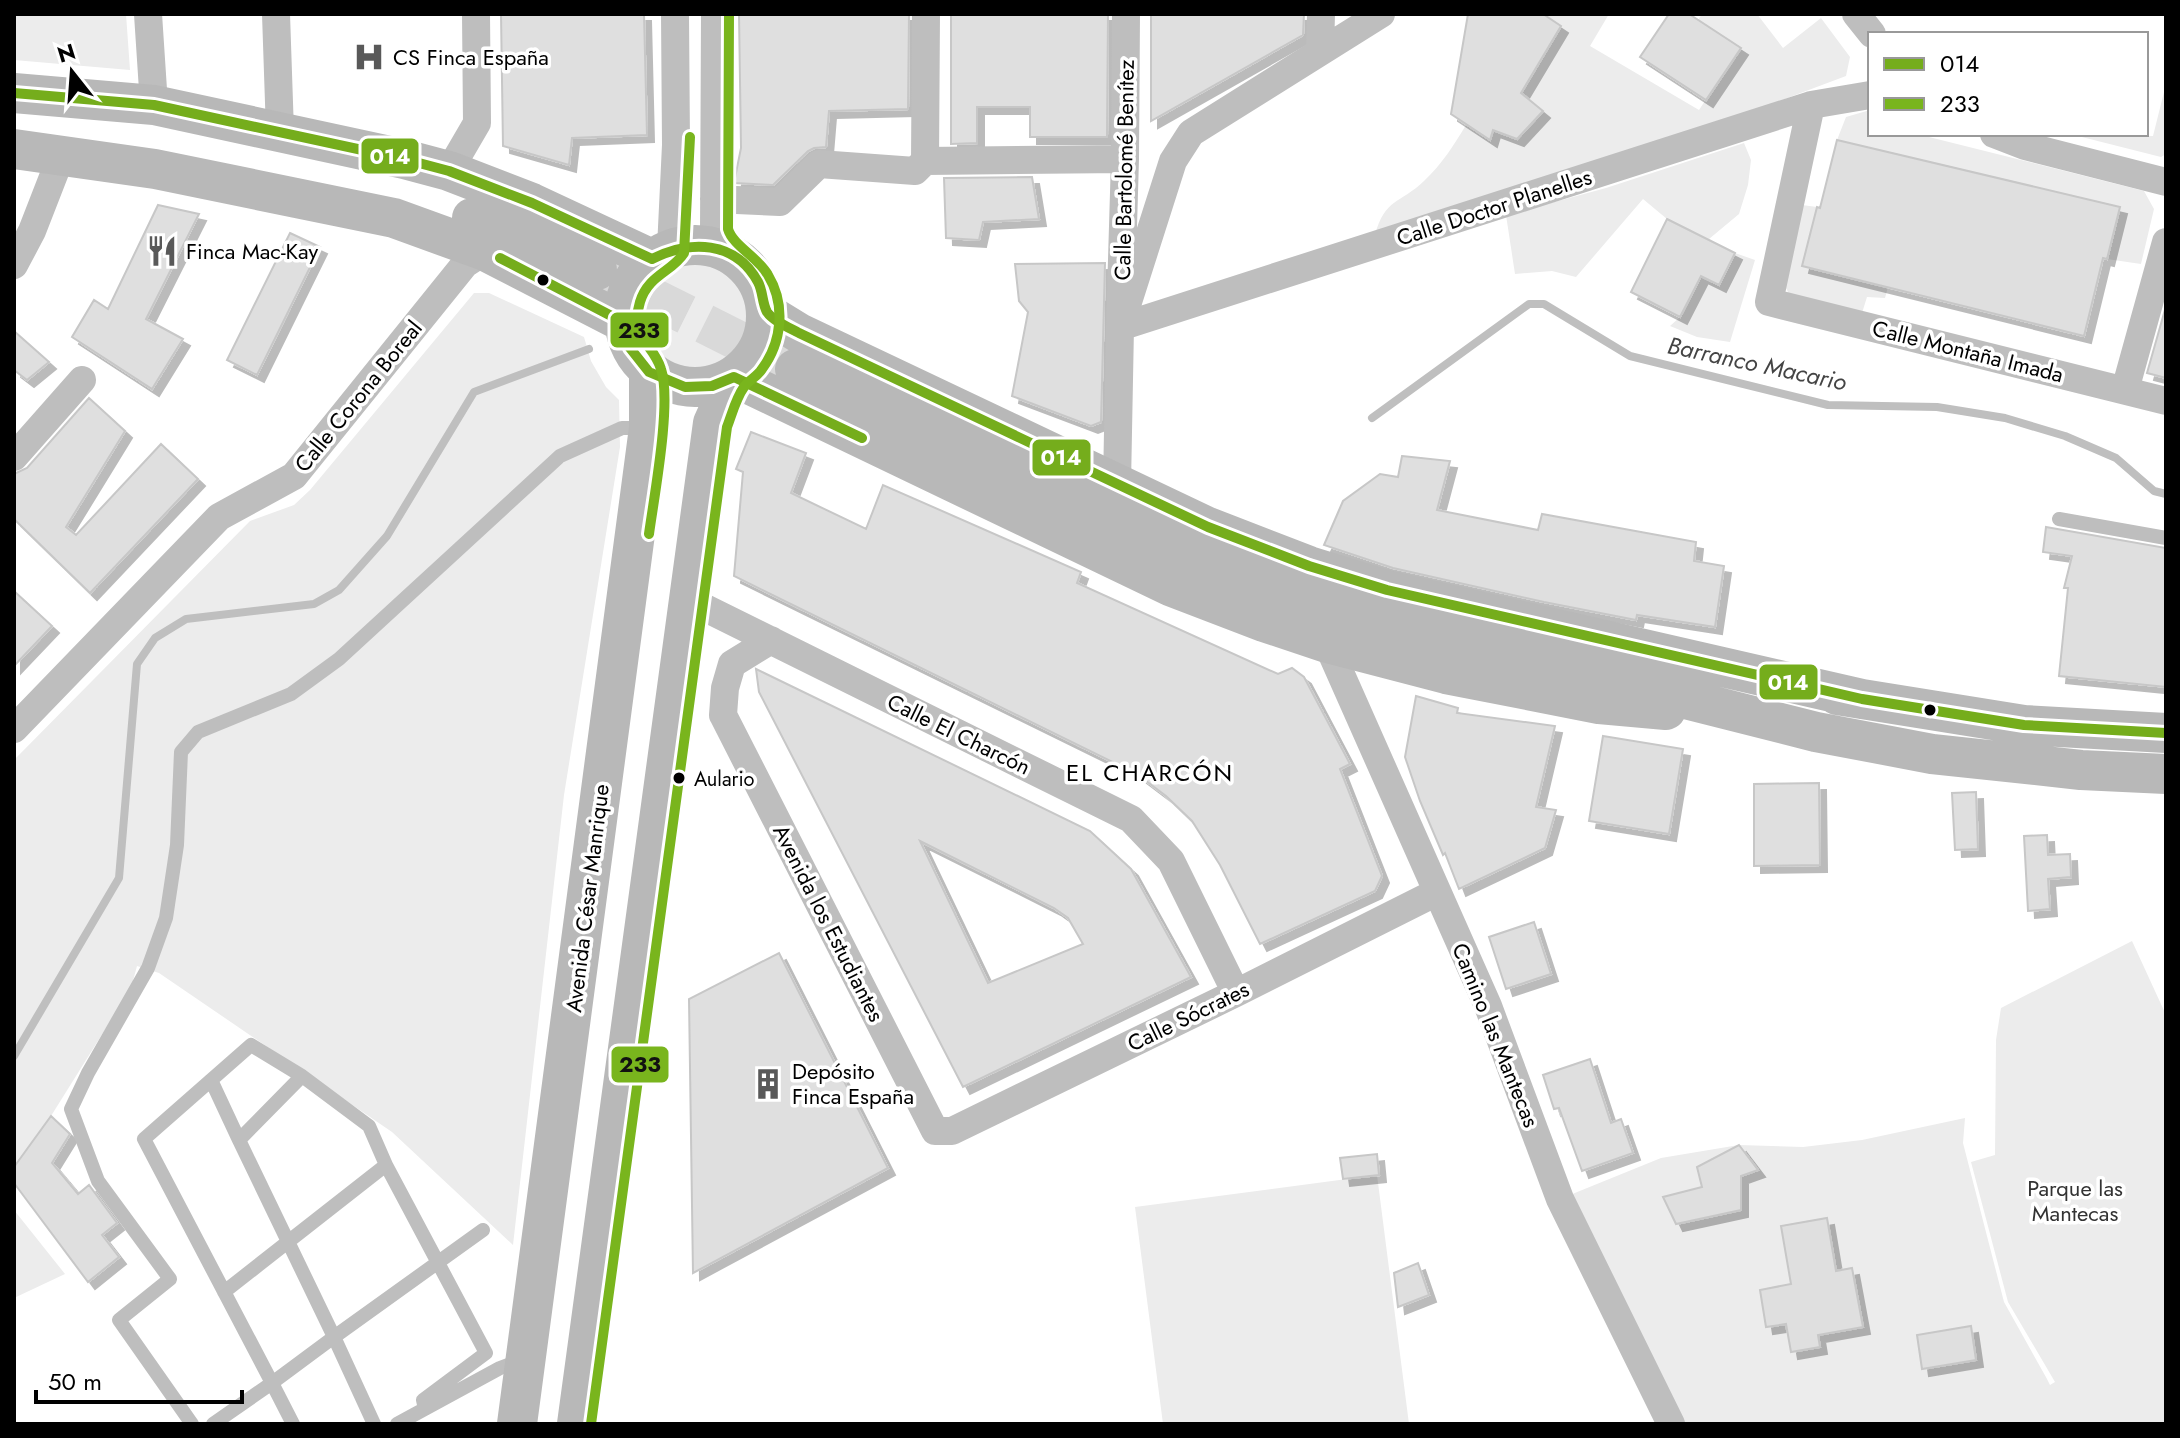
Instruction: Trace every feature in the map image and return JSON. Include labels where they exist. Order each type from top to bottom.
[{"type":"main road","points":[[14,93],[154,105],[449,171],[662,254]]},
{"type":"main road","points":[[14,124],[165,147],[384,192],[463,214],[597,270]]},
{"type":"main road","points":[[14,149],[155,169],[394,218],[485,251],[623,322]]},
{"type":"main road","points":[[697,245],[719,249],[734,255],[758,281],[768,314],[765,334],[751,362],[734,377],[712,386],[685,387],[649,372],[630,348],[623,322],[625,302],[635,276],[662,254],[697,245]]},
{"type":"main road","points":[[768,314],[799,333],[1208,527],[1309,566],[1387,590],[1862,699]]},
{"type":"main road","points":[[795,369],[1215,567],[1279,591],[1390,625],[1584,666],[1658,692],[1816,732],[2005,764],[2166,774]]},
{"type":"main road","name":"Avenida César Manrique","points":[[517,1424],[649,428],[649,372]]},
{"type":"main road","points":[[577,1424],[713,423],[734,377]]},
{"type":"main road","points":[[734,377],[1170,586],[1327,643],[1446,674],[1599,704],[1657,708],[1727,722],[1816,732]]},
{"type":"main road","points":[[1584,666],[1660,668],[1735,677],[2024,725],[2166,733]]},
{"type":"main road","points":[[578,968],[637,974]]},
{"type":"street","points":[[148,14],[154,105]]},
{"type":"street","points":[[276,14],[280,132]]},
{"type":"street","points":[[449,171],[477,123],[476,14]]},
{"type":"street","points":[[662,254],[676,145],[675,14]]},
{"type":"street","points":[[715,14],[714,231],[719,249]]},
{"type":"street","points":[[925,161],[926,14]]},
{"type":"street","name":"Calle Bartolomé Benítez","points":[[1117,484],[1126,14]]},
{"type":"street","points":[[1320,51],[1321,14]]},
{"type":"street","points":[[1120,327],[1173,161],[1191,133],[1381,14]]},
{"type":"street","points":[[1856,14],[1870,32]]},
{"type":"street","name":"Calle Doctor Planelles","points":[[1120,327],[1811,105],[1868,95]]},
{"type":"street","name":"Calle Montaña Imada","points":[[1811,105],[1769,302],[2166,401]]},
{"type":"street","points":[[1999,136],[2025,146],[2166,182]]},
{"type":"street","points":[[14,265],[62,154]]},
{"type":"street","points":[[714,199],[780,202],[819,164],[915,171],[925,161],[1125,159]]},
{"type":"street","points":[[2125,390],[2166,242]]},
{"type":"street","name":"Calle Corona Boreal","points":[[14,729],[219,517],[294,476],[465,264],[485,251]]},
{"type":"street","points":[[14,457],[82,380]]},
{"type":"street","name":"Calle El Charcón","points":[[689,600],[1131,819],[1171,861],[1236,993]]},
{"type":"street","points":[[674,705],[695,705],[723,715],[725,688],[732,664],[771,640]]},
{"type":"street","name":"Camino las Mantecas","points":[[1327,643],[1488,1006],[1560,1199],[1671,1424]]},
{"type":"street","name":"Avenida los Estudiantes","points":[[723,715],[935,1131]]},
{"type":"street","name":"Calle Sócrates","points":[[935,1131],[952,1131],[1437,892]]},
{"type":"lane","points":[[192,1424],[119,1320],[170,1279],[98,1181],[71,1109],[148,968],[166,918],[177,845],[181,752],[198,732],[291,694],[339,659],[379,626],[462,544],[560,456],[622,428],[649,428]]},
{"type":"lane","points":[[2059,519],[2166,538]]},
{"type":"lane","points":[[293,1424],[144,1139],[251,1045],[302,1076],[369,1126],[386,1165],[486,1353],[423,1400],[425,1409]]},
{"type":"lane","points":[[239,1140],[302,1076]]},
{"type":"lane","points":[[211,1080],[374,1424]]},
{"type":"lane","points":[[224,1292],[386,1165]]},
{"type":"lane","points":[[213,1424],[483,1230]]},
{"type":"lane","points":[[397,1424],[500,1368],[526,1358]]},
{"type":"green space","points":[[14,14],[126,14],[130,70],[14,60]]},
{"type":"green space","points":[[1543,14],[1609,14],[1590,46],[1699,110],[1740,48],[1698,20],[1702,14],[1757,14],[1783,48],[1821,18],[1850,57],[1846,76],[1766,106],[1375,235],[1384,214],[1430,175],[1466,125],[1490,139],[1493,130],[1516,139],[1543,112],[1521,93],[1560,26]]},
{"type":"green space","points":[[2166,84],[2166,154],[2161,157],[2078,136],[2148,136],[2153,136]]},
{"type":"green space","points":[[1868,111],[1868,136],[1928,136],[2144,191],[2154,209],[2141,264],[2107,259],[2119,207],[1837,140],[1846,117]]},
{"type":"green space","points":[[1744,143],[1751,160],[1748,185],[1739,214],[1709,239],[1667,219],[1643,199],[1576,277],[1552,271],[1515,274],[1506,215],[1606,188]]},
{"type":"green space","points":[[1802,205],[1817,207],[1888,287],[1885,298],[1867,297],[1862,313],[1789,294],[1783,282]]},
{"type":"green space","points":[[1735,253],[1755,260],[1730,342],[1697,337],[1670,326],[1680,317],[1701,276],[1719,285]]},
{"type":"green space","points":[[695,259],[717,264],[735,276],[747,294],[752,316],[747,338],[735,356],[717,368],[695,373],[673,368],[655,356],[643,338],[638,316],[643,294],[655,276],[673,264]]},
{"type":"green space","points":[[474,293],[489,293],[584,337],[591,361],[606,387],[619,400],[620,447],[564,795],[513,1245],[392,1132],[159,973],[137,966],[131,988],[51,1116],[14,1167],[14,760],[250,521],[294,505],[310,490]]},
{"type":"green space","name":"Parque las Mantecas","points":[[2132,941],[2166,1015],[2166,1424],[1671,1424],[1560,1199],[1661,1158],[1739,1145],[1803,1147],[1862,1140],[1965,1118],[1963,1143],[2004,1302],[2050,1385],[2055,1382],[2008,1302],[1971,1162],[1995,1155],[1996,1040],[2001,1008]]},
{"type":"green space","points":[[1377,1175],[1409,1424],[1163,1424],[1135,1207]]},
{"type":"green space","points":[[14,1210],[65,1274],[14,1298]]},
{"type":"building","points":[[501,14],[644,14],[647,135],[572,138],[569,165],[503,146]]},
{"type":"building","points":[[739,14],[909,14],[908,109],[829,111],[826,147],[808,151],[773,185],[734,183],[741,148]]},
{"type":"building","points":[[951,14],[1108,14],[1107,137],[1030,137],[1030,107],[977,107],[977,143],[951,144]]},
{"type":"building","points":[[1151,14],[1304,14],[1303,35],[1151,121]]},
{"type":"building","points":[[1468,14],[1543,14],[1561,26],[1521,93],[1543,111],[1517,139],[1493,130],[1490,140],[1451,114]]},
{"type":"building","points":[[1669,14],[1689,14],[1741,48],[1706,100],[1640,57]]},
{"type":"building","points":[[1837,140],[2120,207],[2107,259],[2103,258],[2084,336],[1802,266]]},
{"type":"building","points":[[1032,177],[1039,219],[983,222],[979,240],[946,238],[944,178]]},
{"type":"building","points":[[158,205],[199,214],[146,319],[183,339],[152,389],[72,337],[94,300],[108,309]]},
{"type":"building","points":[[1667,219],[1735,253],[1719,285],[1701,276],[1680,317],[1631,292]]},
{"type":"building","points":[[290,233],[320,247],[257,375],[227,360]]},
{"type":"building","points":[[1105,263],[1101,422],[1091,426],[1012,396],[1028,312],[1019,301],[1015,264]]},
{"type":"building","points":[[2166,306],[2166,378],[2147,373]]},
{"type":"building","points":[[14,331],[49,362],[27,380],[14,370]]},
{"type":"building","points":[[89,398],[125,431],[66,527],[76,535],[161,444],[198,479],[90,593],[14,519],[14,474],[27,468]]},
{"type":"building","points":[[751,432],[806,453],[791,493],[866,529],[883,485],[1081,572],[1077,583],[1278,674],[1292,668],[1304,677],[1350,764],[1340,769],[1382,876],[1375,891],[1260,944],[1220,865],[1192,821],[1137,774],[734,576],[743,472],[736,469]]},
{"type":"building","points":[[1402,456],[1450,461],[1437,510],[1538,530],[1542,514],[1696,542],[1694,561],[1724,566],[1715,627],[1637,615],[1636,620],[1544,602],[1393,568],[1324,545],[1343,501],[1380,474],[1398,477]]},
{"type":"building","points":[[2046,527],[2166,548],[2166,687],[2059,676],[2068,588],[2064,588],[2072,556],[2043,552]]},
{"type":"building","points":[[14,591],[52,626],[14,666]]},
{"type":"building","points":[[756,669],[1090,831],[1131,869],[1191,977],[963,1087],[759,692]],"holes":[[[920,841],[1054,908],[1068,918],[1083,944],[988,983]]]},
{"type":"building","points":[[1416,696],[1458,708],[1457,713],[1555,726],[1536,807],[1556,810],[1545,848],[1459,889],[1420,801],[1405,757]]},
{"type":"building","points":[[1603,736],[1683,749],[1669,834],[1589,821]]},
{"type":"building","points":[[1819,783],[1820,865],[1754,866],[1754,784]]},
{"type":"building","points":[[1976,792],[1978,849],[1955,850],[1952,793]]},
{"type":"building","points":[[2047,835],[2048,855],[2070,854],[2071,877],[2048,879],[2050,909],[2028,911],[2024,836]]},
{"type":"building","points":[[1534,922],[1551,974],[1506,989],[1489,937]]},
{"type":"building","name":"Depósito Finca España","points":[[779,953],[888,1168],[693,1273],[689,999]]},
{"type":"building","points":[[1590,1059],[1611,1123],[1621,1119],[1633,1153],[1582,1171],[1559,1108],[1554,1109],[1543,1075]]},
{"type":"building","points":[[51,1116],[70,1134],[52,1163],[78,1194],[89,1185],[117,1223],[102,1235],[119,1257],[88,1282],[14,1183],[14,1167]]},
{"type":"building","points":[[1739,1145],[1758,1170],[1741,1176],[1741,1210],[1676,1224],[1663,1197],[1702,1187],[1697,1167]]},
{"type":"building","points":[[1377,1154],[1379,1175],[1343,1179],[1340,1158]]},
{"type":"building","points":[[1827,1218],[1836,1271],[1852,1268],[1863,1327],[1818,1335],[1820,1347],[1791,1352],[1786,1324],[1766,1327],[1760,1290],[1791,1284],[1781,1226]]},
{"type":"building","points":[[1418,1263],[1429,1295],[1398,1307],[1394,1273]]},
{"type":"building","points":[[1971,1326],[1976,1360],[1922,1369],[1917,1335]]},
{"type":"waterway","name":"Barranco Macario","points":[[1372,418],[1529,304],[1544,304],[1630,356],[1828,405],[1937,407],[2005,418],[2065,436],[2116,458],[2154,491],[2166,494]]},
{"type":"waterway","points":[[14,1056],[119,878],[137,664],[155,638],[186,619],[314,604],[339,590],[387,536],[474,392],[589,349]]},
{"type":"tunnel","points":[[597,270],[795,369]]},
{"type":"transit line","name":"233","points":[[591,1424],[727,427],[741,391],[769,358],[779,323],[777,299],[768,275],[735,241],[728,229],[729,14]]},
{"type":"transit line","name":"014","points":[[14,93],[154,105],[404,159],[449,171],[532,203],[652,259],[696,247],[724,251],[748,268],[760,286],[765,308],[770,315],[799,333],[1208,527],[1309,566],[1387,590],[1862,699],[2024,725],[2166,733]]},
{"type":"transit line","name":"233","points":[[649,534],[661,450],[664,384],[657,360],[640,332],[637,314],[649,286],[684,253],[690,137]]},
{"type":"transit line","name":"014","points":[[500,258],[623,322],[630,348],[649,372],[685,387],[712,386],[734,377],[862,438]]},
{"type":"place","name":"CS Finca España","points":[[369,57]]},
{"type":"place","name":"Finca Mac-Kay","points":[[162,251]]},
{"type":"place","name":"Aulario","points":[[679,778]]},
{"type":"place","name":"Depósito Finca España","points":[[768,1084]]},
{"type":"district","name":"EL CHARCÓN","points":[[1150,773]]}]
